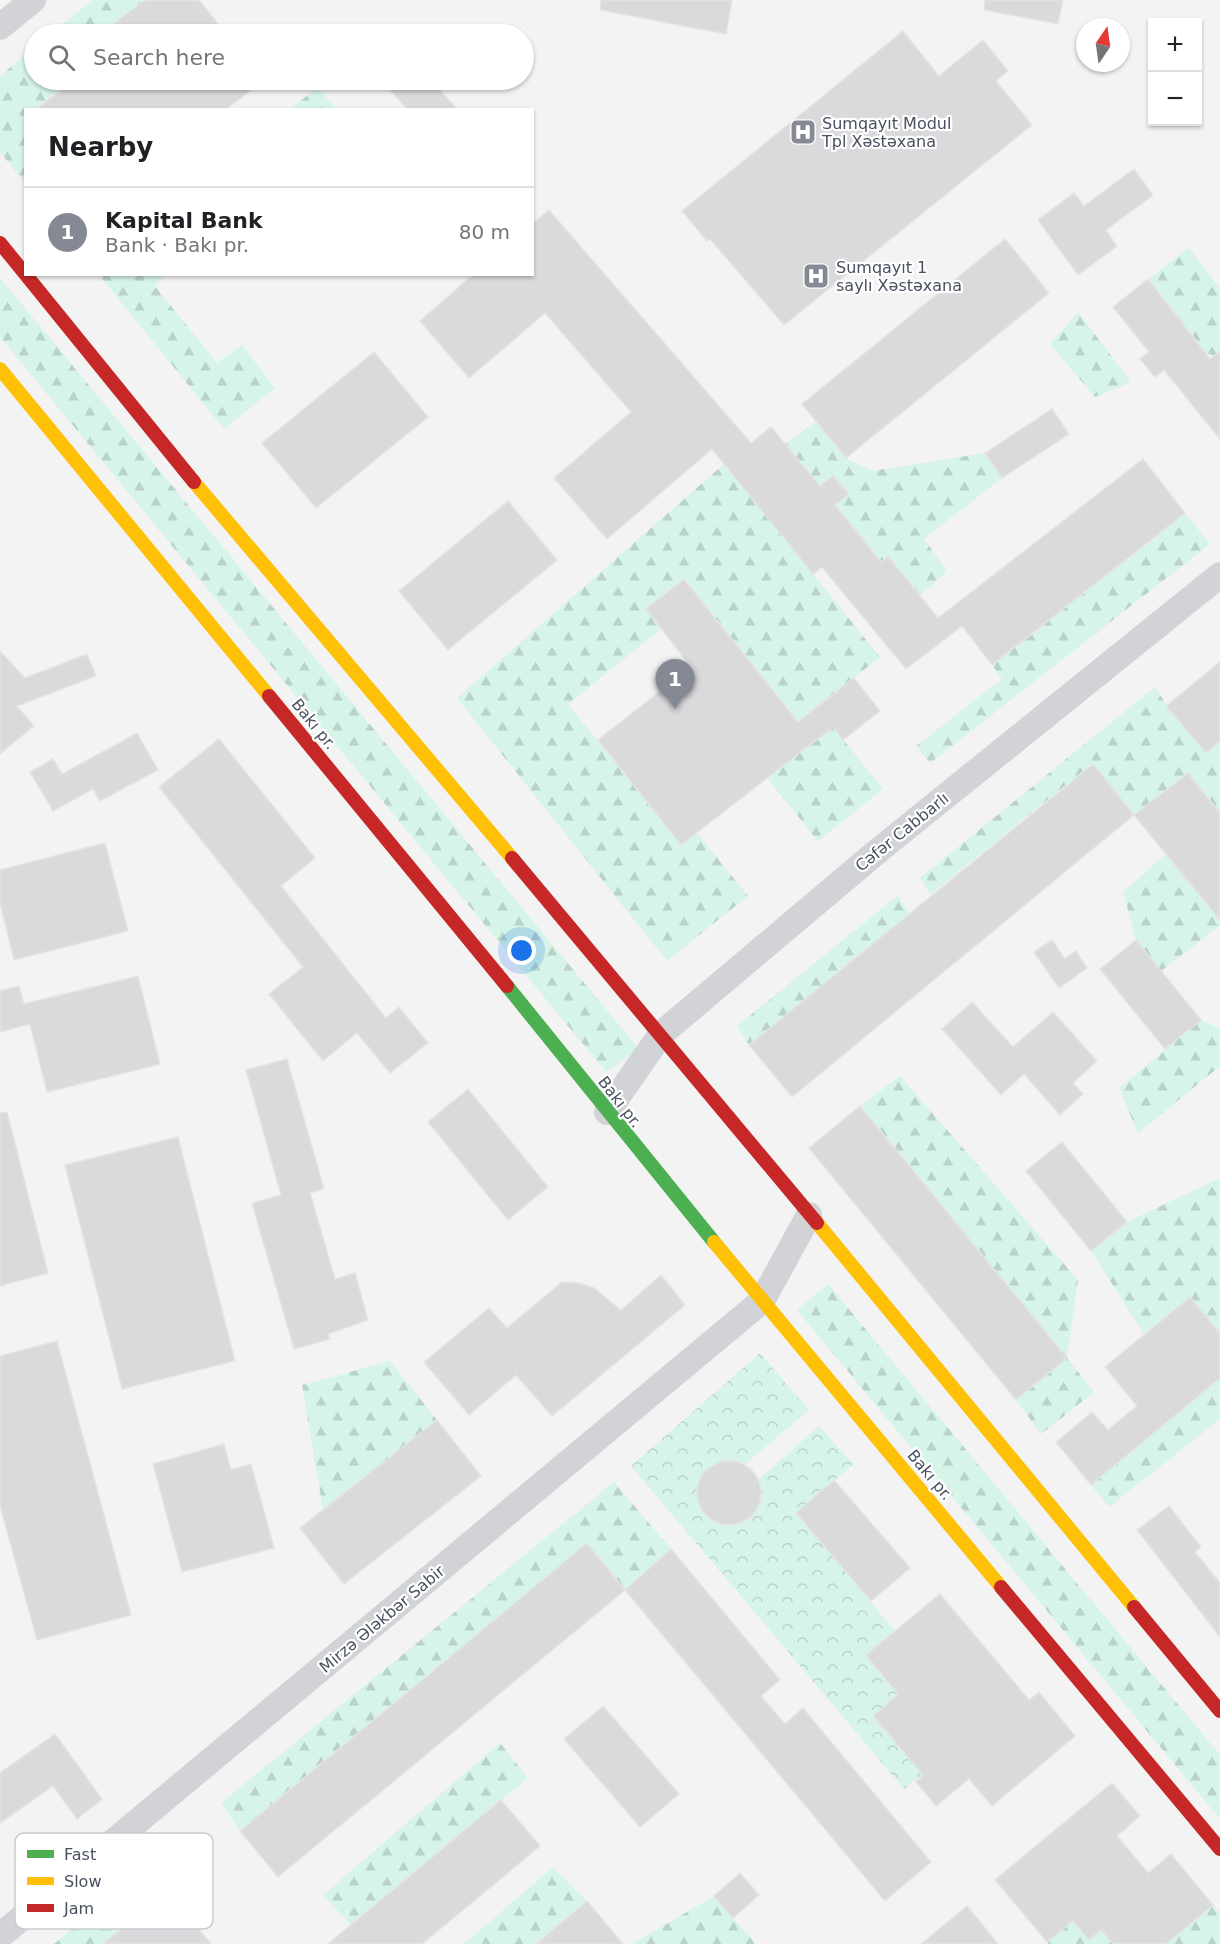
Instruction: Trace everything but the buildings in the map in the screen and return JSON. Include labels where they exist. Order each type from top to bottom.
[{"type":"street","points":[[0,27],[33,0]]},
{"type":"street","points":[[0,243],[24,273]]},
{"type":"street","points":[[27,276],[208,499],[662,1034],[1220,1712]]},
{"type":"street","name":"Bakı pr.","points":[[0,369],[498,974],[607,1112],[762,1301],[1220,1849]]},
{"type":"street","name":"Cəfər Cabbarlı","points":[[607,1112],[662,1034],[879,850],[1220,575]]},
{"type":"street","points":[[762,1301],[809,1215]]},
{"type":"street","name":"Mirzə Ələkbər Sabir","points":[[124,1833],[762,1301]]},
{"type":"street","name":"Mirzə Ələkbər Sabir","points":[[0,1936],[15,1924]]},
{"type":"green space","points":[[93,0],[145,0],[113,24],[63,24]]},
{"type":"green space","points":[[24,56],[24,90],[61,90],[36,108],[24,108],[24,182],[0,152],[0,76]]},
{"type":"green space","points":[[314,90],[319,90],[336,108],[291,108]]},
{"type":"green space","points":[[1189,248],[1220,289],[1220,363],[1214,356],[1204,352],[1148,279]]},
{"type":"green space","points":[[100,276],[165,276],[154,285],[217,363],[242,345],[275,388],[224,429]]},
{"type":"green space","points":[[0,278],[639,1049],[606,1072],[0,337]]},
{"type":"green space","points":[[1078,312],[1131,382],[1095,397],[1050,344]]},
{"type":"green space","points":[[816,421],[846,458],[872,471],[985,453],[1002,478],[924,539],[947,571],[920,596],[888,557],[881,562],[815,521],[848,494],[833,476],[819,486],[785,444]]},
{"type":"green space","points":[[724,464],[880,657],[817,707],[883,789],[818,841],[767,778],[814,741],[684,579],[646,609],[661,629],[568,704],[681,845],[697,833],[748,896],[667,961],[457,698]]},
{"type":"green space","points":[[1185,513],[1210,544],[930,763],[916,746],[1002,679],[992,665]]},
{"type":"green space","points":[[1155,687],[1167,706],[1205,753],[1220,742],[1220,813],[1188,773],[1134,815],[1092,764],[931,894],[920,878]]},
{"type":"green space","points":[[1166,854],[1220,920],[1220,925],[1161,971],[1136,940],[1123,892]]},
{"type":"green space","points":[[897,896],[910,914],[749,1045],[737,1026]]},
{"type":"green space","points":[[1201,1020],[1220,1029],[1220,1066],[1138,1133],[1119,1088]]},
{"type":"green space","points":[[900,1076],[1078,1280],[1067,1358],[860,1106]]},
{"type":"green space","points":[[1220,1178],[1220,1333],[1190,1297],[1144,1334],[1091,1251],[1127,1222]]},
{"type":"green space","points":[[828,1284],[1220,1755],[1220,1819],[797,1310]]},
{"type":"green space","points":[[760,1353],[809,1410],[745,1464],[729,1462],[716,1465],[706,1472],[699,1482],[697,1494],[700,1505],[708,1516],[721,1524],[734,1524],[747,1519],[756,1510],[760,1501],[759,1479],[819,1426],[853,1464],[796,1513],[895,1631],[866,1655],[898,1694],[873,1716],[947,1755],[904,1789],[631,1466]]},
{"type":"green space","points":[[1067,1358],[1094,1392],[1041,1434],[1016,1400]]},
{"type":"green space","points":[[390,1361],[437,1420],[323,1510],[302,1385]]},
{"type":"green space","points":[[1220,1378],[1220,1419],[1109,1507],[1091,1485]]},
{"type":"green space","points":[[614,1482],[671,1549],[625,1590],[587,1543],[240,1831],[221,1803]]},
{"type":"green space","points":[[500,1743],[528,1778],[351,1925],[323,1895]]},
{"type":"green space","points":[[553,1867],[587,1901],[536,1944],[464,1944]]},
{"type":"green space","points":[[714,1896],[756,1944],[632,1944]]},
{"type":"green space","points":[[1213,1905],[1220,1913],[1220,1944],[1166,1944]]},
{"type":"green space","points":[[1073,1921],[1089,1940],[1101,1930],[1113,1944],[1049,1944],[1047,1942]]},
{"type":"green space","points":[[72,1929],[121,1929],[103,1944],[54,1944]]},
{"type":"traffic: fast","points":[[507,986],[714,1242]]},
{"type":"traffic: slow","points":[[0,369],[269,696]]},
{"type":"traffic: slow","points":[[194,482],[512,858]]},
{"type":"traffic: slow","points":[[817,1223],[1134,1607]]},
{"type":"traffic: slow","points":[[714,1242],[1001,1587]]},
{"type":"traffic: jam","points":[[0,243],[24,273]]},
{"type":"traffic: jam","points":[[27,276],[194,482]]},
{"type":"traffic: jam","points":[[269,696],[507,986]]},
{"type":"traffic: jam","points":[[512,858],[817,1223]]},
{"type":"traffic: jam","points":[[1001,1587],[1220,1849]]},
{"type":"traffic: jam","points":[[1134,1607],[1220,1711]]},
{"type":"place","name":"Sumqayıt Modul Tpl Xəstəxana","points":[[803,132]]},
{"type":"place","name":"Sumqayıt 1 saylı Xəstəxana","points":[[816,276]]},
{"type":"place","name":"Kapital Bank","points":[[675,709]]}]
